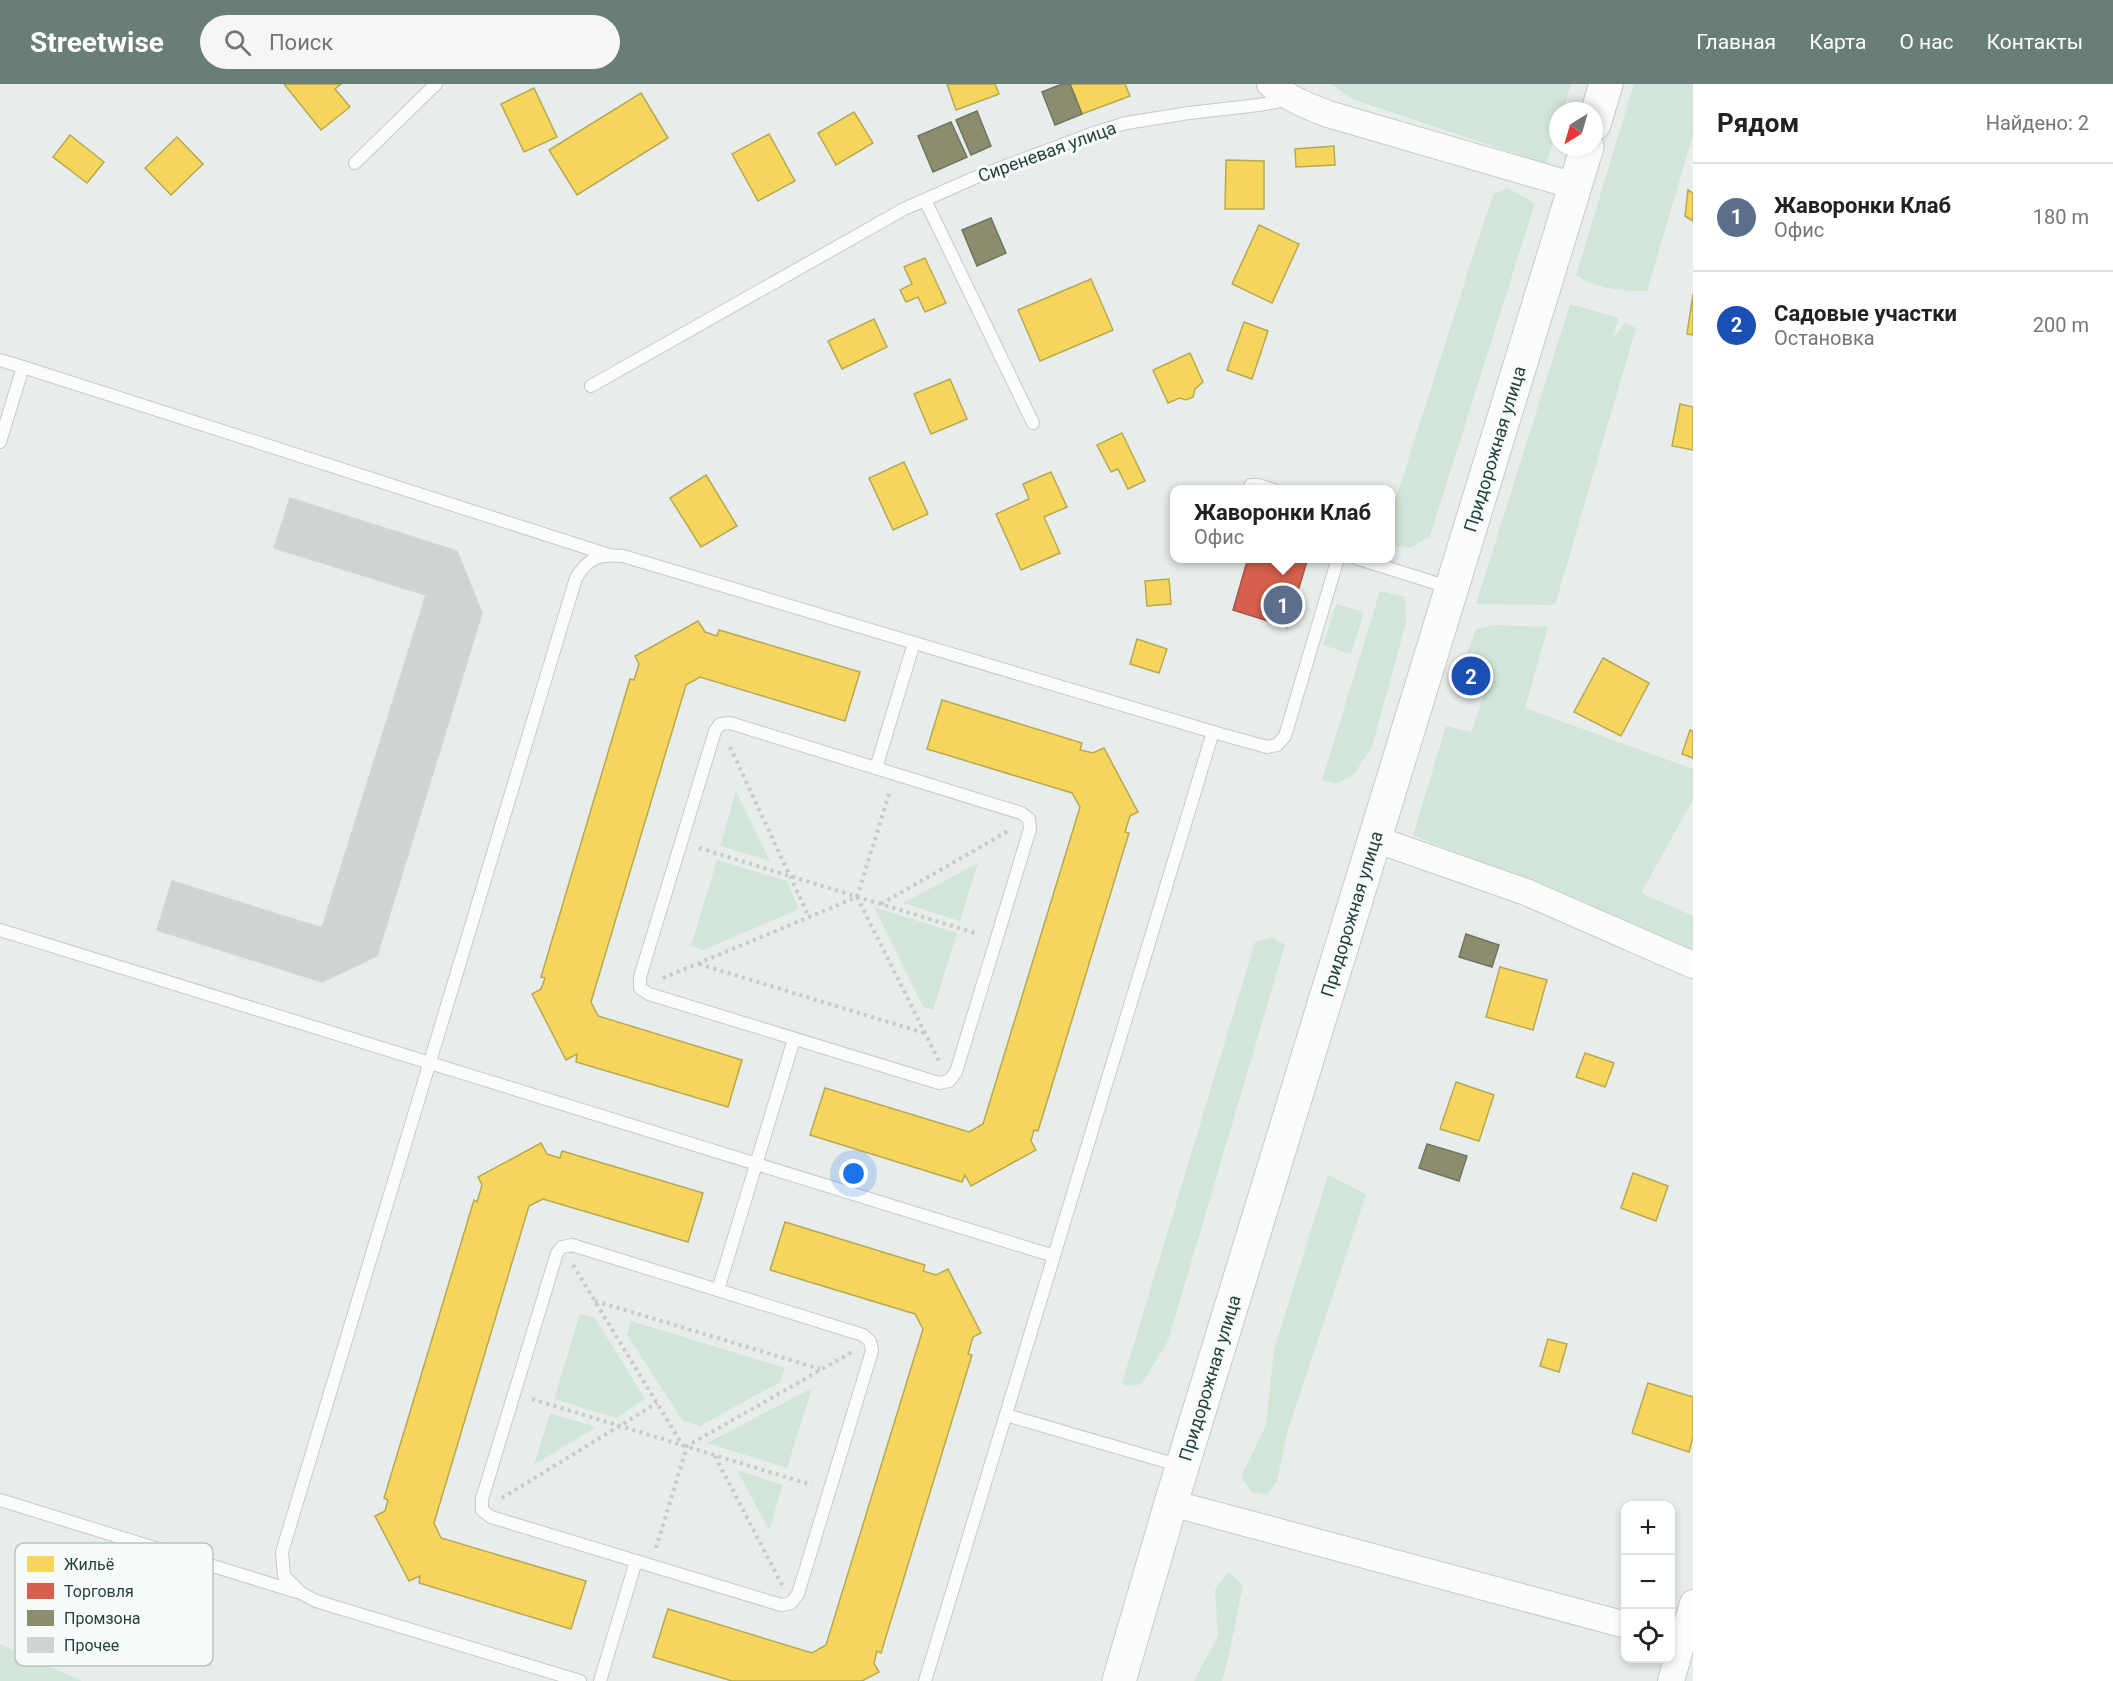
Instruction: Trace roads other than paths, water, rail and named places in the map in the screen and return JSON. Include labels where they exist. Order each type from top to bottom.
[{"type":"main road","points":[[1601,102],[1606,84]]},
{"type":"main road","name":"Придорожная улица","points":[[1119,1681],[1171,1503],[1584,156]]},
{"type":"street","name":"Сиреневая улица","points":[[1279,90],[1305,105],[1328,114],[1575,186]]},
{"type":"street","points":[[1375,838],[1526,892],[1693,965]]},
{"type":"street","points":[[1171,1503],[1621,1624]]},
{"type":"street","points":[[1671,1681],[1677,1639],[1693,1604]]},
{"type":"lane","points":[[355,164],[435,84]]},
{"type":"lane","name":"Сиреневая улица","points":[[591,386],[904,209],[996,170],[1091,134],[1126,123],[1276,102],[1279,90]]},
{"type":"lane","points":[[925,200],[1033,423]]},
{"type":"lane","points":[[0,360],[606,554],[623,556],[1267,747],[1277,745],[1285,736],[1337,563]]},
{"type":"lane","points":[[0,442],[23,367]]},
{"type":"lane","points":[[301,1593],[284,1576],[282,1552],[576,578],[584,565],[606,554]]},
{"type":"lane","points":[[1372,563],[1453,588]]},
{"type":"lane","points":[[876,768],[914,643]]},
{"type":"lane","points":[[730,723],[876,768],[1021,813],[1029,819],[1030,829],[956,1072],[949,1081],[939,1083],[649,994],[640,988],[640,977],[715,731],[720,724],[730,723]]},
{"type":"lane","points":[[925,1681],[1213,732]]},
{"type":"lane","points":[[0,930],[1054,1256]]},
{"type":"lane","points":[[718,1290],[795,1039]]},
{"type":"lane","points":[[572,1245],[718,1290],[863,1335],[870,1341],[872,1351],[798,1594],[791,1603],[781,1605],[491,1517],[482,1510],[482,1499],[557,1253],[562,1246],[572,1245]]},
{"type":"lane","points":[[1006,1415],[1183,1467]]},
{"type":"lane","points":[[0,1500],[139,1543]]},
{"type":"lane","points":[[600,1681],[636,1561]]},
{"type":"lane","points":[[213,1566],[301,1593],[316,1601],[580,1681]]},
{"type":"place","name":"Жаворонки Клаб","points":[[1283,605]]},
{"type":"place","name":"Садовые участки","points":[[1471,676]]}]
